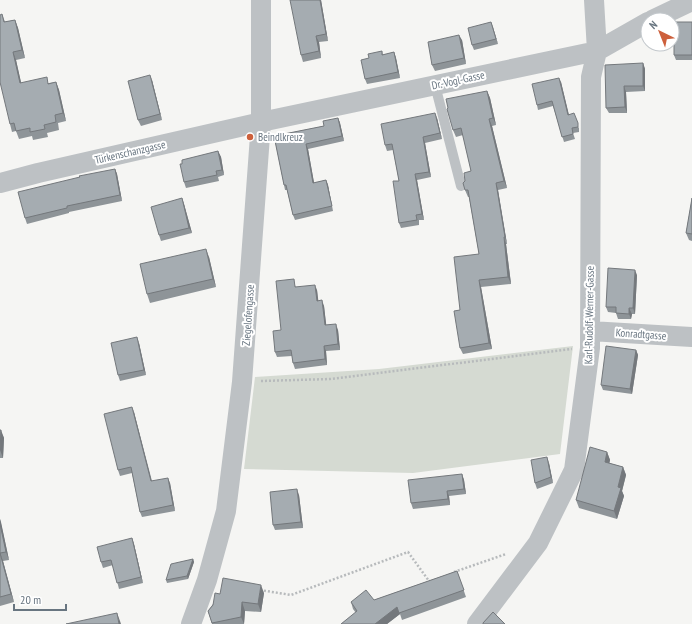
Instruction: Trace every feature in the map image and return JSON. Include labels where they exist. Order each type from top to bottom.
[{"type":"street","name":"Ziegelofengasse","points":[[191,624],[207,580],[226,511],[242,382],[261,122],[261,0]]},
{"type":"street","name":"Karl-Rudolf-Werner-Gasse","points":[[477,624],[538,543],[574,470],[590,339],[591,77],[597,51],[594,0]]},
{"type":"street","points":[[669,12],[692,1]]},
{"type":"street","name":"Dr.-Vogl-Gasse","points":[[261,122],[597,51],[640,27]]},
{"type":"street","name":"Türkenschanzgasse","points":[[0,183],[261,122]]},
{"type":"street","name":"Konradtgasse","points":[[590,339],[692,337]]},
{"type":"lane","points":[[435,85],[460,186]]},
{"type":"path","points":[[242,382],[330,379],[590,339]]},
{"type":"path","points":[[253,588],[291,595],[408,552],[429,581],[436,578]]},
{"type":"path","points":[[451,574],[509,553]]},
{"type":"shaded area","points":[[573,346],[560,454],[413,473],[244,469],[255,377],[379,369]]},
{"type":"building","points":[[290,0],[320,0],[326,34],[316,36],[319,51],[301,55]]},
{"type":"building","points":[[2,14],[4,22],[15,20],[22,50],[13,52],[20,83],[47,77],[48,84],[56,82],[63,113],[55,115],[56,122],[44,125],[45,129],[30,132],[30,128],[16,131],[14,123],[10,124],[0,82],[0,15]]},
{"type":"building","points":[[491,22],[496,39],[472,45],[468,28]]},
{"type":"building","points":[[680,22],[692,22],[692,55],[674,55],[674,52],[680,52]]},
{"type":"building","points":[[459,35],[464,58],[432,65],[428,42]]},
{"type":"building","points":[[382,51],[382,55],[394,52],[398,72],[365,79],[361,60],[369,58],[368,54]]},
{"type":"building","points":[[643,63],[643,86],[624,86],[625,107],[606,108],[605,65]]},
{"type":"building","points":[[150,75],[160,114],[138,120],[128,81]]},
{"type":"building","points":[[559,78],[568,115],[574,113],[578,123],[578,127],[572,128],[573,134],[562,137],[552,101],[537,105],[532,84]]},
{"type":"building","points":[[487,91],[493,118],[489,119],[504,181],[496,183],[505,237],[508,277],[479,280],[489,343],[460,348],[454,311],[460,310],[454,257],[479,254],[468,190],[465,190],[463,183],[465,181],[464,173],[471,171],[461,128],[453,130],[447,109],[446,99]]},
{"type":"building","points":[[435,113],[440,133],[423,137],[429,172],[415,174],[422,214],[416,215],[417,220],[399,223],[393,181],[399,181],[392,144],[385,145],[381,124]]},
{"type":"building","points":[[338,118],[342,136],[306,144],[313,183],[326,180],[332,206],[293,215],[286,185],[284,185],[274,136],[324,126],[323,121]]},
{"type":"building","points":[[218,151],[222,170],[216,171],[217,175],[184,182],[180,164],[182,164],[182,160]]},
{"type":"building","points":[[115,169],[120,195],[67,206],[67,208],[25,218],[18,192],[80,177],[79,176]]},
{"type":"building","points":[[182,198],[189,228],[159,235],[151,207]]},
{"type":"building","points":[[692,198],[692,234],[686,233]]},
{"type":"building","points":[[206,249],[213,279],[147,294],[140,264]]},
{"type":"building","points":[[608,268],[635,270],[633,308],[629,308],[629,314],[616,313],[616,307],[606,307]]},
{"type":"building","points":[[294,279],[295,287],[315,285],[317,301],[322,300],[325,325],[336,324],[338,344],[324,346],[325,359],[293,363],[291,350],[275,352],[273,331],[281,330],[276,281]]},
{"type":"building","points":[[137,337],[144,370],[118,375],[111,343]]},
{"type":"building","points":[[606,346],[636,350],[630,389],[601,385]]},
{"type":"building","points":[[132,407],[151,481],[168,478],[173,505],[140,512],[131,467],[118,470],[104,414]]},
{"type":"building","points":[[590,447],[607,452],[605,462],[623,467],[618,487],[621,488],[614,511],[576,500]]},
{"type":"building","points":[[547,457],[551,477],[535,483],[531,460]]},
{"type":"building","points":[[462,474],[464,489],[447,491],[448,499],[411,503],[408,480]]},
{"type":"building","points":[[297,489],[301,522],[273,525],[270,492]]},
{"type":"building","points":[[0,524],[6,552],[0,553]]},
{"type":"building","points":[[132,538],[141,577],[117,583],[111,560],[101,562],[97,547]]},
{"type":"building","points":[[0,553],[11,594],[0,597]]},
{"type":"building","points":[[193,559],[187,576],[166,580],[171,564]]},
{"type":"building","points":[[457,571],[464,590],[399,613],[397,607],[375,624],[341,624],[357,611],[351,602],[366,590],[374,600]]},
{"type":"building","points":[[223,578],[261,585],[258,604],[242,602],[241,617],[212,623],[208,611],[213,605],[215,593],[220,594]]},
{"type":"building","points":[[493,612],[505,624],[483,624]]},
{"type":"building","points":[[117,613],[119,624],[66,624]]},
{"type":"place","name":"Beindlkreuz","points":[[250,137]]}]
